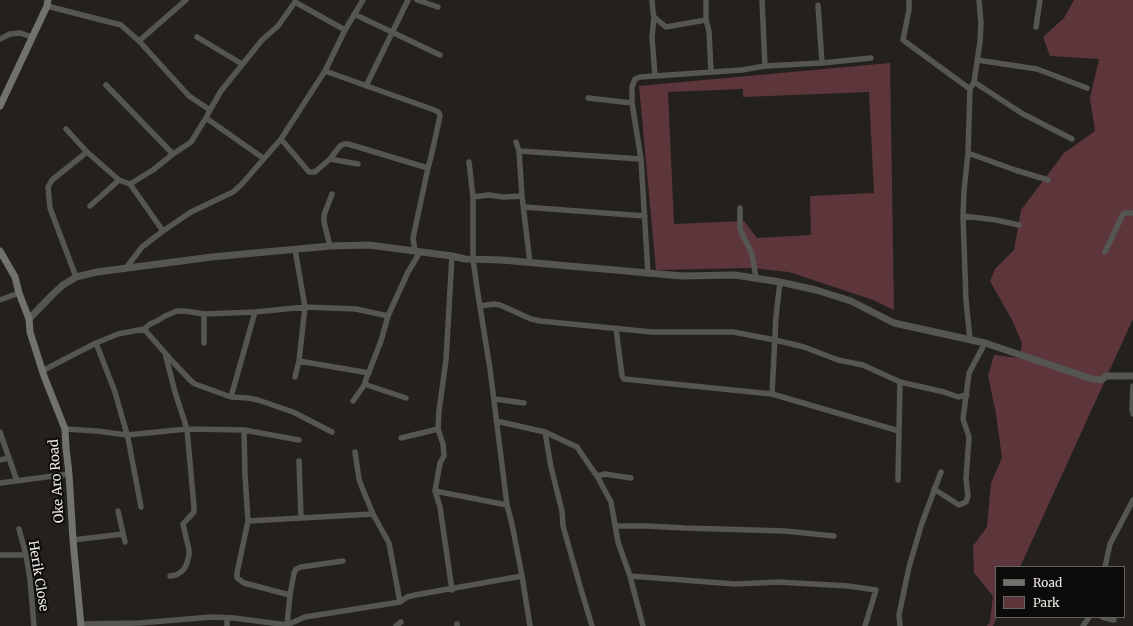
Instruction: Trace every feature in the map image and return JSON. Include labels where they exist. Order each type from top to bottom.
[{"type":"main road","points":[[0,106],[47,3]]},
{"type":"main road","name":"Oke Aro Road","points":[[0,250],[15,277],[19,293],[29,319],[30,332],[42,371],[65,429],[81,625]]},
{"type":"street","points":[[139,41],[186,0]]},
{"type":"street","points":[[126,268],[142,248],[163,230],[191,212],[233,192],[241,185],[281,138],[326,71],[345,30],[363,0]]},
{"type":"street","points":[[366,86],[408,0]]},
{"type":"street","points":[[417,0],[438,8]]},
{"type":"street","points":[[652,0],[654,17],[652,37],[655,76]]},
{"type":"street","points":[[706,0],[706,20],[709,31],[711,71]]},
{"type":"street","points":[[762,0],[765,66]]},
{"type":"street","points":[[910,0],[903,40],[970,89]]},
{"type":"street","points":[[970,340],[966,300],[963,216],[968,153],[970,89],[974,82],[980,42],[981,23],[979,0]]},
{"type":"street","points":[[1036,27],[1040,0]]},
{"type":"street","points":[[130,184],[153,170],[173,154],[192,142],[221,91],[262,40],[278,26],[295,2],[345,30]]},
{"type":"street","points":[[47,3],[121,25],[139,41],[189,96],[210,110]]},
{"type":"street","points":[[818,5],[822,63]]},
{"type":"street","points":[[354,14],[440,55]]},
{"type":"street","points":[[654,17],[666,27],[706,20]]},
{"type":"street","points":[[0,39],[10,34],[20,33],[32,37]]},
{"type":"street","points":[[197,37],[242,64]]},
{"type":"street","points":[[648,274],[641,159],[632,103],[632,87],[635,79],[640,77],[742,70],[765,66],[822,63],[871,58]]},
{"type":"street","points":[[977,60],[1037,69],[1087,88]]},
{"type":"street","points":[[326,71],[437,111],[440,116],[413,238],[417,252],[388,316],[381,341],[365,384],[353,401]]},
{"type":"street","points":[[974,82],[1023,114],[1072,139]]},
{"type":"street","points":[[106,85],[173,154]]},
{"type":"street","points":[[588,98],[632,103]]},
{"type":"street","points":[[206,118],[263,158]]},
{"type":"street","points":[[66,129],[87,152],[119,180],[130,184],[163,230]]},
{"type":"street","points":[[281,138],[309,172],[315,172],[330,159],[340,146],[344,144],[428,168]]},
{"type":"street","points":[[516,142],[519,151],[522,196],[530,263]]},
{"type":"street","points":[[519,151],[641,159]]},
{"type":"street","points":[[76,278],[50,208],[48,187],[52,180],[87,152]]},
{"type":"street","points":[[968,153],[1048,180]]},
{"type":"street","points":[[330,159],[358,164]]},
{"type":"street","points":[[469,162],[474,259],[480,306],[495,399],[496,421],[507,505],[522,576],[530,626]]},
{"type":"street","points":[[90,206],[119,180]]},
{"type":"street","points":[[330,246],[324,222],[324,215],[332,194]]},
{"type":"street","points":[[472,197],[488,195],[504,197],[522,196]]},
{"type":"street","points":[[524,207],[645,216]]},
{"type":"street","points":[[740,208],[740,229],[752,254],[756,278]]},
{"type":"street","points":[[1105,252],[1123,214],[1125,212],[1133,213]]},
{"type":"street","points":[[963,216],[996,220],[1019,225]]},
{"type":"street","points":[[29,319],[63,285],[76,278],[97,272],[212,257],[330,246],[369,245],[465,259],[502,260],[648,274],[682,276],[736,275],[780,282],[816,290],[851,301],[894,323],[988,344],[1096,380],[1101,380],[1106,376],[1133,376]]},
{"type":"street","points":[[295,249],[305,307],[299,361],[295,377]]},
{"type":"street","points":[[452,256],[446,360],[438,429],[444,444],[444,456],[440,463],[435,491],[440,507],[452,590]]},
{"type":"street","points":[[772,394],[780,282]]},
{"type":"street","points":[[0,300],[19,293]]},
{"type":"street","points":[[480,306],[494,304],[500,305],[531,319],[540,321],[652,332],[733,332],[804,347],[834,359],[863,365],[900,382],[958,396],[967,395]]},
{"type":"street","points":[[42,371],[96,343],[118,334],[144,329],[150,324],[177,311],[204,314],[254,312],[305,307],[356,309],[388,316]]},
{"type":"street","points":[[231,396],[254,312]]},
{"type":"street","points":[[204,314],[204,343]]},
{"type":"street","points":[[616,328],[622,376],[624,379],[772,394],[899,431]]},
{"type":"street","points":[[144,329],[195,384],[231,396],[258,400],[293,412],[332,432]]},
{"type":"street","points":[[96,343],[115,392],[127,435],[141,507]]},
{"type":"street","points":[[934,489],[959,505],[966,502],[968,496],[966,479],[969,437],[963,419],[968,380],[969,373],[988,344]]},
{"type":"street","points":[[165,353],[175,392],[187,429],[194,508],[194,512],[183,524],[189,555],[184,569],[176,575],[170,576]]},
{"type":"street","points":[[299,361],[369,373]]},
{"type":"street","points":[[898,480],[900,382]]},
{"type":"street","points":[[365,384],[406,398]]},
{"type":"street","points":[[1133,386],[1133,414]]},
{"type":"street","points":[[495,399],[524,403]]},
{"type":"street","points":[[496,421],[545,432],[577,447],[597,476],[611,502],[618,542],[630,576],[643,626]]},
{"type":"street","points":[[65,429],[127,435],[187,429],[244,430],[299,440]]},
{"type":"street","points":[[401,438],[438,429]]},
{"type":"street","points":[[244,430],[248,521],[237,578],[244,583],[290,595]]},
{"type":"street","points":[[0,432],[17,482]]},
{"type":"street","points":[[545,432],[551,466],[562,511],[563,526],[592,626]]},
{"type":"street","points":[[355,452],[359,479],[373,514],[389,544],[400,602]]},
{"type":"street","points":[[0,460],[8,458]]},
{"type":"street","points":[[299,460],[302,518]]},
{"type":"street","points":[[900,626],[899,616],[909,567],[940,472]]},
{"type":"street","points":[[0,483],[17,482],[69,474]]},
{"type":"street","points":[[597,476],[605,474],[631,478]]},
{"type":"street","points":[[435,491],[507,505]]},
{"type":"street","points":[[1105,566],[1110,544],[1133,500]]},
{"type":"street","points":[[118,512],[125,542]]},
{"type":"street","points":[[248,521],[373,514]]},
{"type":"street","points":[[616,526],[785,531],[834,536]]},
{"type":"street","name":"Herik Close","points":[[19,529],[26,555],[34,626]]},
{"type":"street","points":[[74,540],[123,534]]},
{"type":"street","points":[[0,555],[26,555]]},
{"type":"street","points":[[287,625],[290,595],[294,572],[296,569],[343,561]]},
{"type":"street","points":[[81,625],[139,623],[199,617],[234,618],[251,623],[287,625],[305,617],[319,614],[400,602],[415,596],[522,576]]},
{"type":"street","points":[[630,576],[735,584],[778,582],[848,586],[876,590],[865,626]]},
{"type":"street","points":[[227,618],[227,626]]},
{"type":"street","points":[[1106,618],[1114,620]]},
{"type":"green space","points":[[1074,0],[1133,0],[1133,319],[1020,566],[995,566],[995,618],[997,618],[993,626],[987,626],[990,622],[993,596],[974,573],[973,546],[987,527],[991,483],[1002,458],[996,414],[988,376],[994,355],[1020,358],[1022,343],[1012,320],[990,281],[995,269],[1014,250],[1021,210],[1064,153],[1095,131],[1090,98],[1099,59],[1050,56],[1043,37],[1064,18]]},
{"type":"green space","points":[[890,63],[894,310],[873,300],[789,272],[751,268],[656,270],[639,86]],"holes":[[[743,89],[743,97],[869,92],[874,193],[810,196],[811,235],[757,238],[744,221],[674,224],[668,92]]]}]
